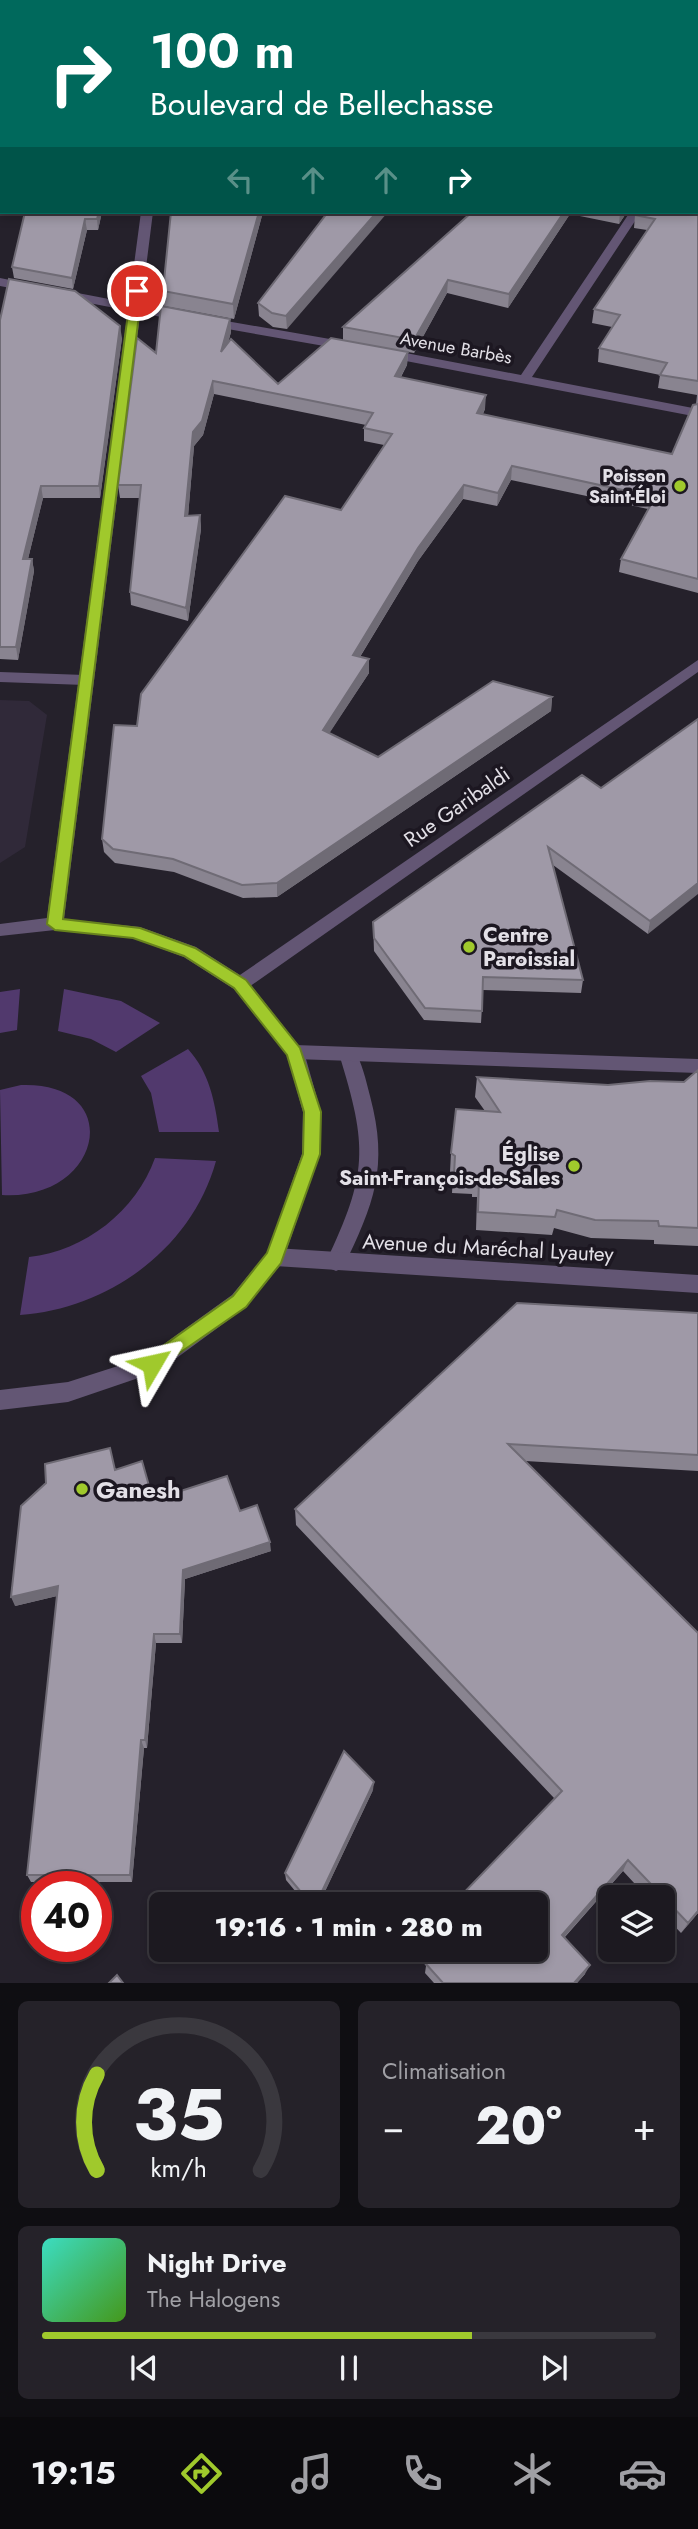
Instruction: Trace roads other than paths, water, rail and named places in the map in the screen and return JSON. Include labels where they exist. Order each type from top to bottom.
[{"type":"street","points":[[55,924],[147,214]]},
{"type":"street","points":[[525,378],[634,214]]},
{"type":"street","points":[[0,282],[41,290]]},
{"type":"street","points":[[54,293],[361,349]]},
{"type":"street","name":"Avenue Barbès","points":[[375,351],[698,413]]},
{"type":"street","name":"Rue Garibaldi","points":[[240,984],[698,665]]},
{"type":"street","points":[[0,677],[85,680]]},
{"type":"street","points":[[0,930],[55,924],[134,932],[190,952],[240,984],[295,1052],[312,1112],[312,1154],[275,1257],[239,1301],[152,1364],[68,1392],[0,1400]]},
{"type":"street","points":[[295,1052],[696,1065]]},
{"type":"street","points":[[336,1262],[362,1211],[373,1160],[366,1108],[348,1054]]},
{"type":"street","name":"Avenue du Maréchal Lyautey","points":[[275,1257],[698,1284]]},
{"type":"place","name":"Poisson Saint-Éloi","points":[[680,486]]},
{"type":"place","name":"Centre Paroissial","points":[[469,947]]},
{"type":"place","name":"Église Saint-François-de-Sales","points":[[574,1166]]},
{"type":"place","name":"Ganesh","points":[[82,1489]]}]
